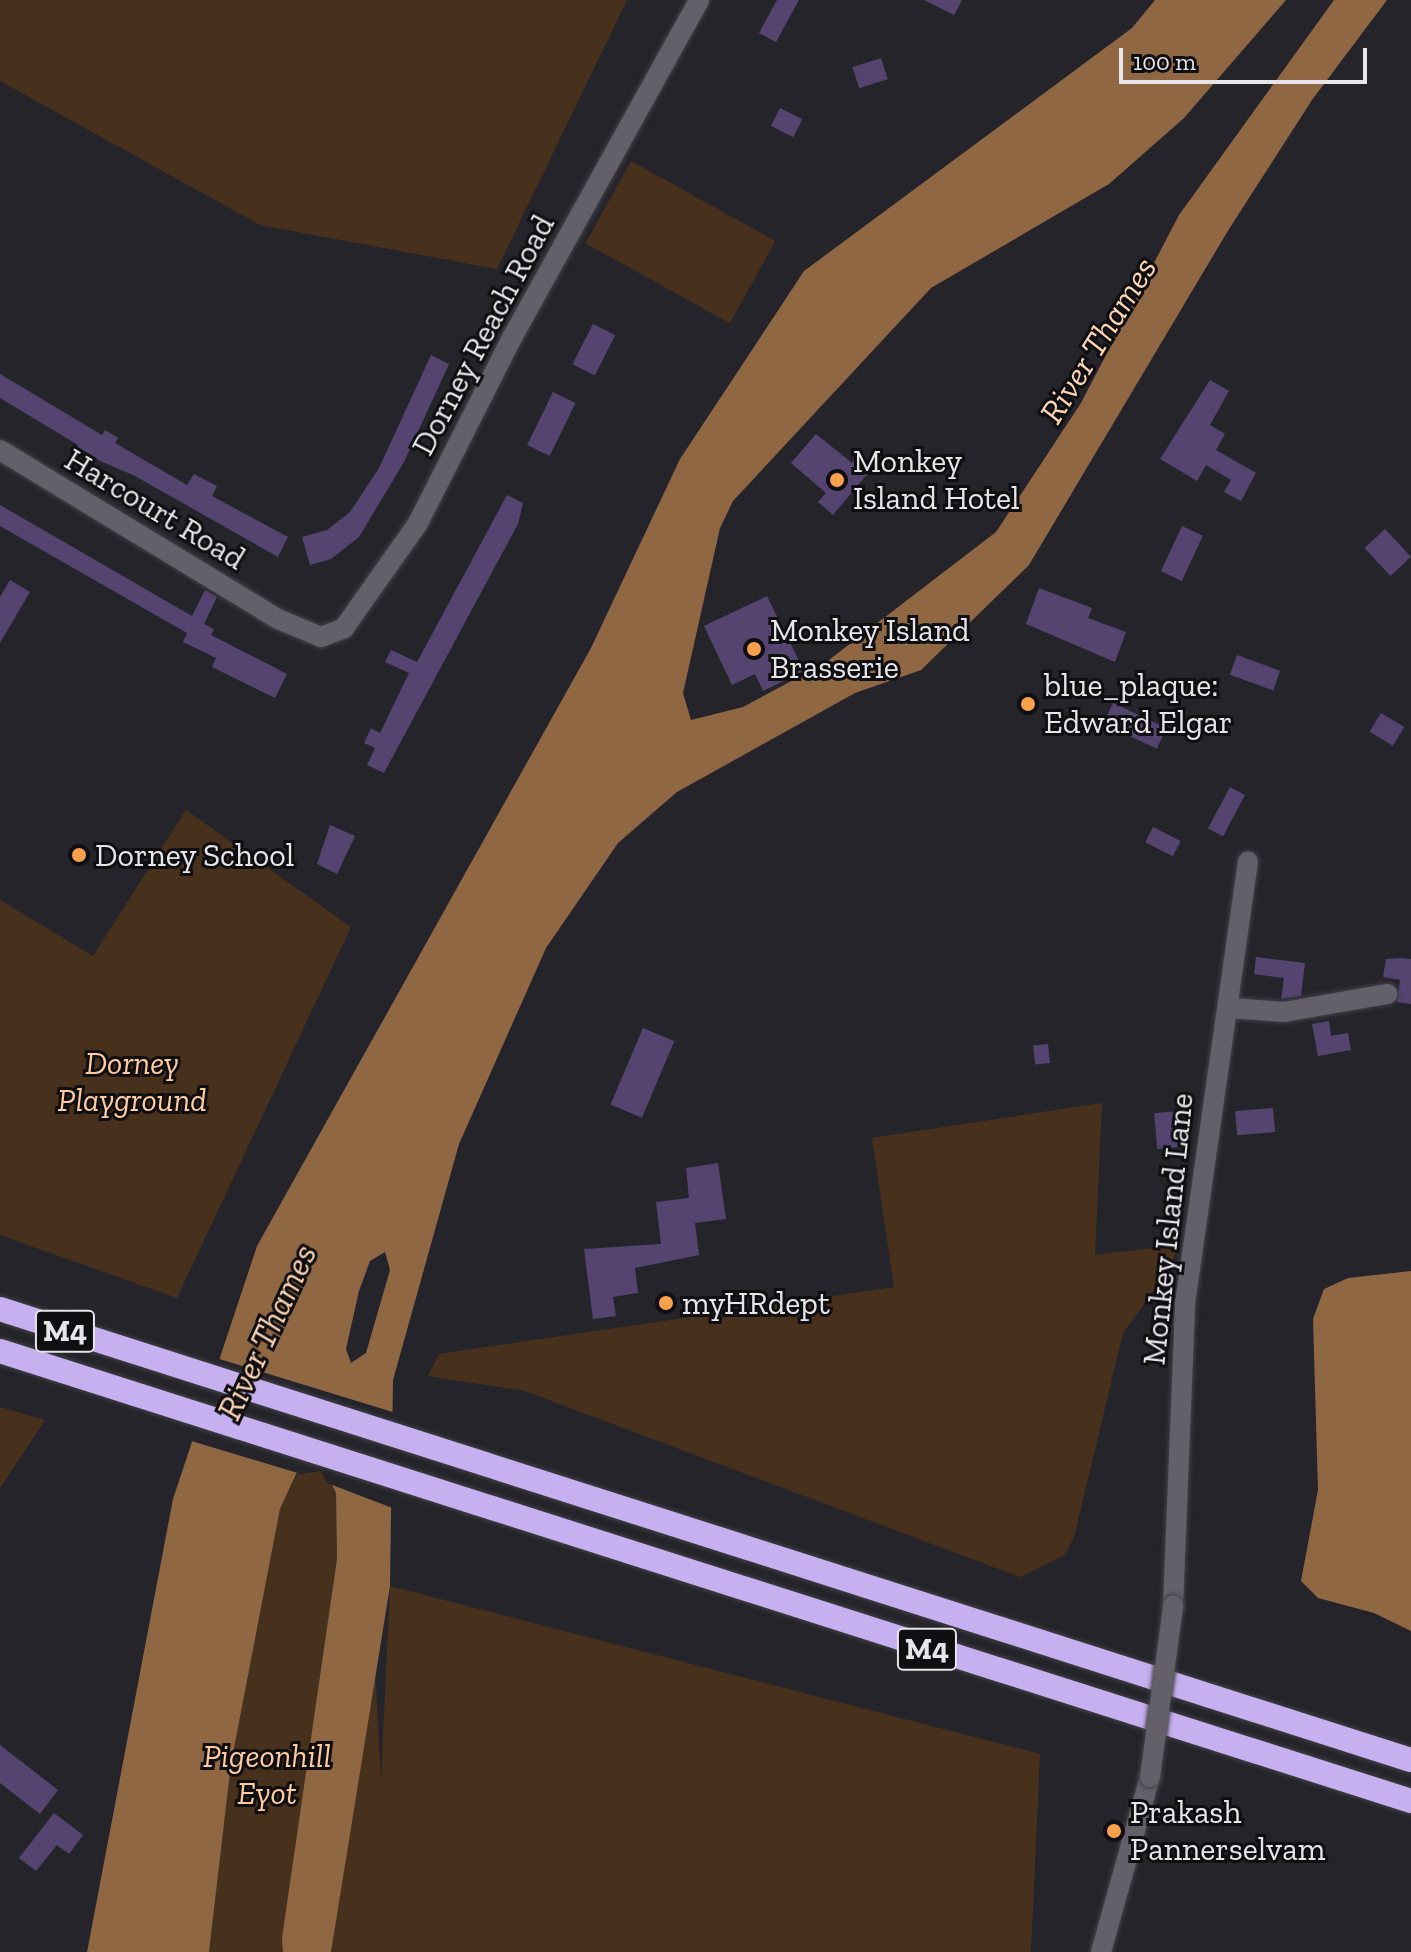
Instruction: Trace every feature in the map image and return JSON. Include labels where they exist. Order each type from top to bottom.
[{"type":"highway","name":"M4","points":[[0,1309],[454,1457],[1411,1760]]},
{"type":"highway","name":"M4","points":[[0,1351],[444,1496],[1411,1801]]},
{"type":"street","name":"Dorney Reach Road","points":[[278,619],[321,637],[344,628],[382,582],[699,0]]},
{"type":"street","name":"Harcourt Road","points":[[0,450],[278,619]]},
{"type":"street","name":"Monkey Island Lane","points":[[1101,1952],[1150,1777],[1173,1606],[1185,1304],[1230,1008],[1248,861]]},
{"type":"street","points":[[1230,1008],[1284,1012],[1387,994]]},
{"type":"green space","points":[[0,0],[627,0],[497,269],[260,225],[0,81]]},
{"type":"green space","points":[[631,161],[775,241],[730,323],[585,243]]},
{"type":"green space","name":"Dorney Playground","points":[[186,810],[351,927],[177,1298],[0,1235],[0,900],[93,956]]},
{"type":"green space","points":[[1102,1103],[1095,1255],[1179,1245],[1169,1270],[1123,1333],[1074,1537],[1065,1555],[1020,1577],[525,1391],[428,1376],[439,1354],[894,1287],[872,1138]]},
{"type":"green space","points":[[0,1407],[45,1420],[0,1488]]},
{"type":"green space","name":"Pigeonhill Eyot","points":[[323,1467],[336,1493],[337,1559],[283,1952],[209,1952],[231,1764],[280,1509],[299,1470]]},
{"type":"green space","points":[[390,1586],[1040,1754],[1031,1952],[331,1952],[375,1667],[381,1781]]},
{"type":"water","name":"River Thames","points":[[1155,0],[1286,0],[1184,118],[1109,184],[931,288],[733,501],[720,528],[683,693],[691,720],[743,707],[825,663],[996,532],[1081,403],[1179,215],[1334,0],[1387,0],[1312,100],[1229,229],[1029,565],[921,670],[855,693],[677,792],[618,843],[546,948],[459,1144],[393,1380],[390,1586],[331,1952],[283,1952],[282,1938],[337,1559],[336,1493],[323,1467],[298,1470],[280,1509],[231,1764],[209,1952],[87,1952],[173,1499],[257,1246],[591,648],[680,459],[804,271],[1132,28]],"holes":[[[385,1252],[390,1270],[366,1353],[351,1363],[346,1349],[359,1291],[370,1261]]]},
{"type":"water","points":[[1411,1271],[1411,1631],[1374,1613],[1318,1598],[1301,1581],[1318,1490],[1313,1319],[1324,1289],[1348,1278]]},
{"type":"pier","points":[[216,1358],[396,1413],[395,1509],[327,1483],[321,1471],[301,1474],[188,1440]]},
{"type":"building","points":[[777,0],[799,0],[776,42],[759,33]]},
{"type":"building","points":[[924,0],[962,0],[954,15]]},
{"type":"building","points":[[881,58],[888,79],[859,88],[852,67]]},
{"type":"building","points":[[780,108],[802,119],[793,137],[771,126]]},
{"type":"building","points":[[593,324],[615,335],[595,375],[573,364]]},
{"type":"building","points":[[431,355],[449,364],[404,462],[359,537],[331,559],[310,565],[302,537],[327,530],[350,512],[379,468]]},
{"type":"building","points":[[0,374],[102,435],[105,430],[118,438],[115,443],[187,485],[194,474],[217,486],[212,496],[288,537],[278,557],[135,476],[75,450],[78,445],[0,398]]},
{"type":"building","points":[[1210,380],[1229,391],[1210,425],[1225,434],[1216,450],[1256,473],[1241,501],[1224,492],[1231,480],[1206,465],[1197,481],[1160,459]]},
{"type":"building","points":[[553,392],[575,403],[550,456],[527,445]]},
{"type":"building","name":"Monkey Island Hotel","points":[[816,434],[852,463],[859,454],[874,466],[833,515],[818,502],[826,493],[791,463]]},
{"type":"building","points":[[507,495],[523,503],[518,524],[384,773],[367,765],[375,748],[364,743],[371,728],[380,733],[409,673],[385,662],[391,650],[417,662]]},
{"type":"building","points":[[0,505],[192,616],[205,590],[217,597],[204,624],[214,629],[211,635],[287,674],[275,698],[212,667],[216,658],[183,642],[187,633],[0,526]]},
{"type":"building","points":[[1182,526],[1203,536],[1182,581],[1161,571]]},
{"type":"building","points":[[1385,529],[1411,557],[1390,576],[1365,548]]},
{"type":"building","points":[[10,580],[30,592],[0,643],[0,597]]},
{"type":"building","points":[[1039,588],[1092,608],[1088,618],[1126,632],[1115,662],[1026,624]]},
{"type":"building","name":"Monkey Island Brasserie","points":[[767,596],[804,671],[763,691],[755,674],[732,685],[704,626]]},
{"type":"building","points":[[1237,655],[1280,671],[1273,690],[1230,675]]},
{"type":"building","points":[[1113,703],[1166,728],[1157,749],[1103,724]]},
{"type":"building","points":[[1381,713],[1404,727],[1393,746],[1370,732]]},
{"type":"building","points":[[1230,787],[1245,795],[1223,836],[1208,828]]},
{"type":"building","points":[[330,825],[355,836],[337,874],[317,864]]},
{"type":"building","points":[[1153,827],[1181,841],[1173,856],[1145,842]]},
{"type":"building","points":[[1256,957],[1305,963],[1301,996],[1281,999],[1284,978],[1254,974]]},
{"type":"building","points":[[1386,959],[1411,959],[1411,1004],[1397,1002],[1400,980],[1383,977]]},
{"type":"building","points":[[1329,1021],[1331,1036],[1348,1033],[1351,1050],[1318,1056],[1312,1024]]},
{"type":"building","points":[[643,1028],[674,1041],[642,1118],[611,1104]]},
{"type":"building","points":[[1048,1044],[1050,1063],[1035,1064],[1033,1046]]},
{"type":"building","points":[[1273,1108],[1275,1132],[1237,1135],[1235,1111]]},
{"type":"building","points":[[1179,1111],[1182,1147],[1157,1149],[1154,1113]]},
{"type":"building","points":[[718,1163],[726,1219],[695,1223],[699,1255],[635,1268],[638,1293],[613,1297],[616,1316],[593,1319],[584,1249],[661,1244],[656,1202],[689,1198],[686,1168]]},
{"type":"building","points":[[0,1745],[58,1790],[40,1814],[0,1783]]},
{"type":"building","points":[[54,1813],[83,1835],[69,1854],[57,1845],[36,1871],[19,1858]]},
{"type":"place","name":"Monkey Island Hotel","points":[[837,480]]},
{"type":"place","name":"Monkey Island Brasserie","points":[[754,649]]},
{"type":"place","name":"blue_plaque: Edward Elgar","points":[[1028,704]]},
{"type":"place","name":"Dorney School","points":[[79,855]]},
{"type":"place","name":"myHRdept","points":[[666,1303]]},
{"type":"place","name":"Prakash Pannerselvam","points":[[1114,1831]]}]
